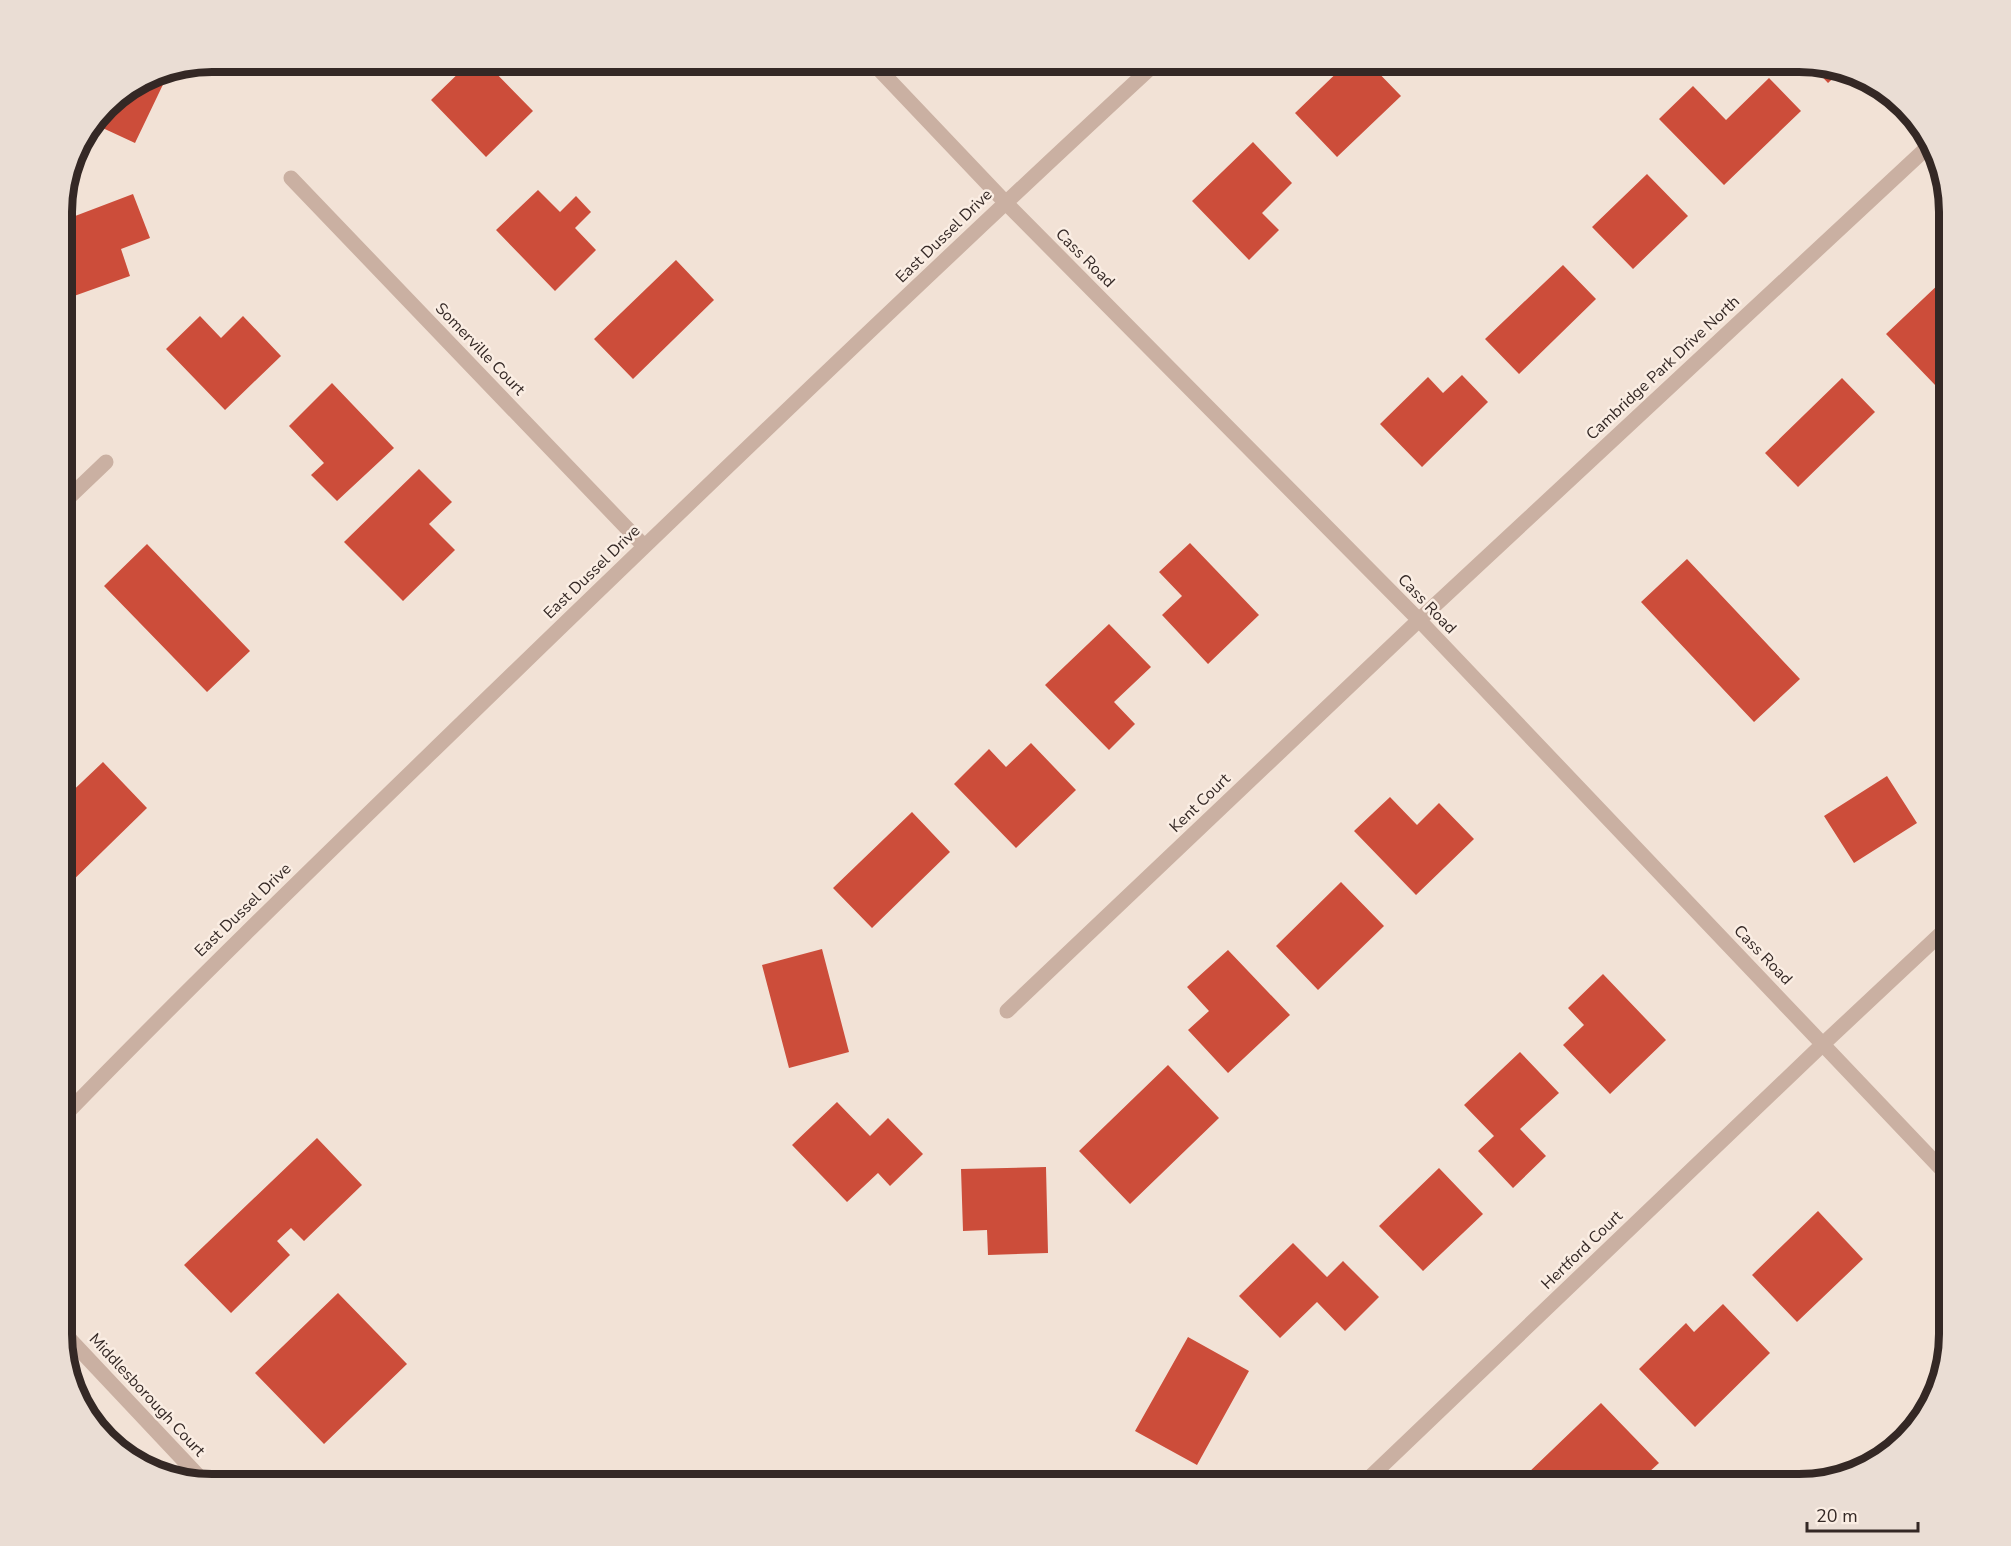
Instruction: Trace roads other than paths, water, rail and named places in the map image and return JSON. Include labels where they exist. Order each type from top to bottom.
[{"type":"street","name":"Cass Road","points":[[882,72],[1005,202],[1419,620],[1939,1166]]},
{"type":"street","name":"East Dussel Drive","points":[[72,1108],[177,1000],[644,546],[1005,202],[1146,72]]},
{"type":"street","name":"Cambridge Park Drive North","points":[[1419,620],[1924,149]]},
{"type":"street","name":"Somerville Court","points":[[291,178],[644,546]]},
{"type":"street","points":[[72,494],[106,462]]},
{"type":"street","name":"Kent Court","points":[[1007,1011],[1419,620]]},
{"type":"street","name":"Hertford Court","points":[[1373,1474],[1939,936]]},
{"type":"street","name":"Middlesborough Court","points":[[72,1342],[196,1473]]}]
